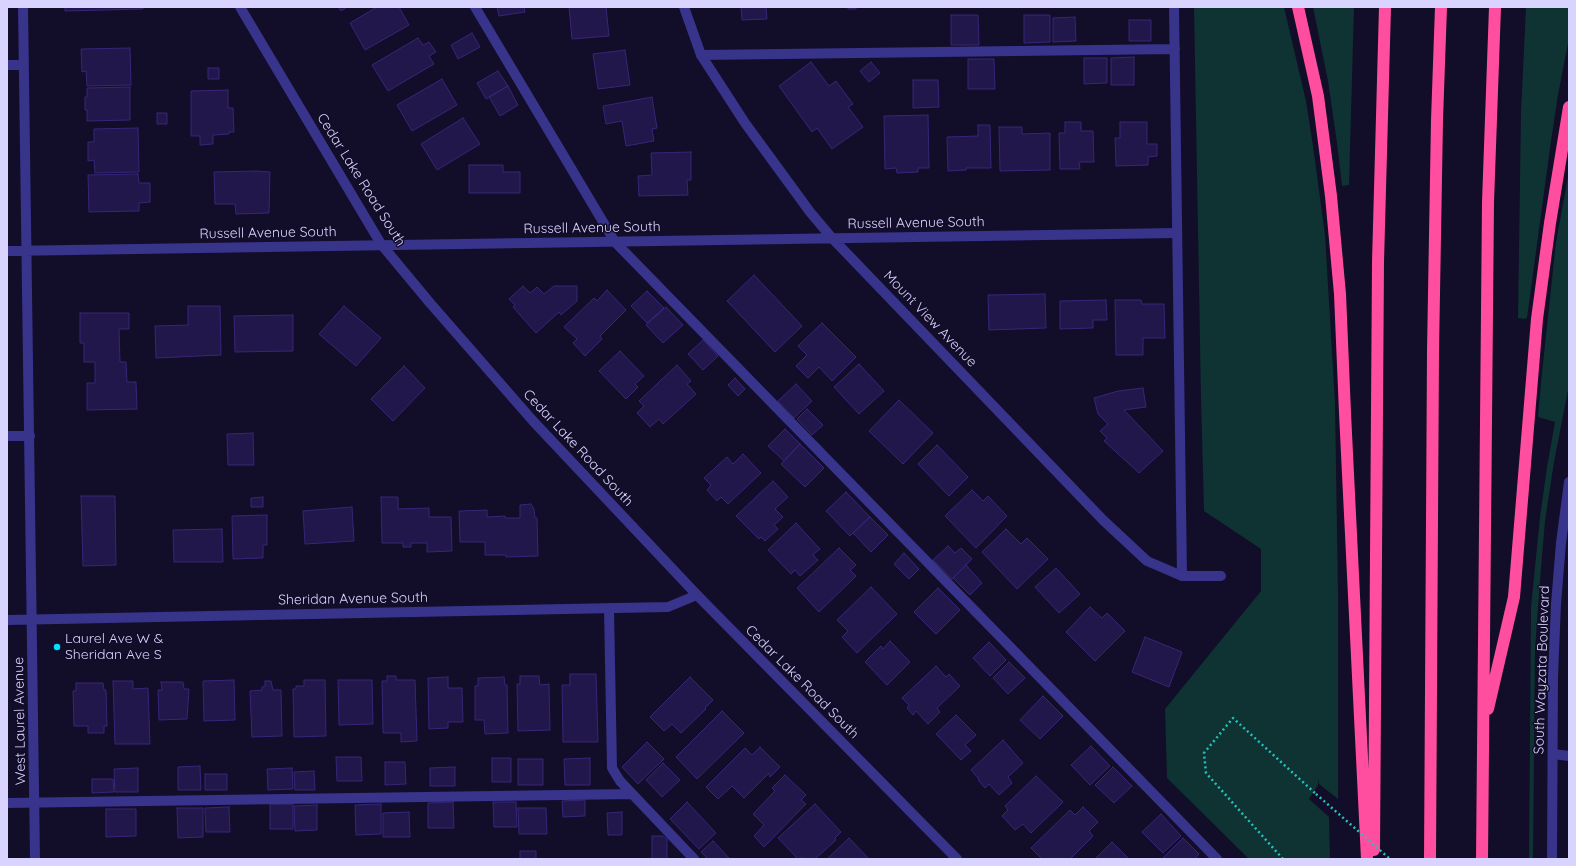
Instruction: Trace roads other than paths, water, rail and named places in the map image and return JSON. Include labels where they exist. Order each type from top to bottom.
[{"type":"highway","points":[[1298,7],[1318,96],[1331,196],[1340,294],[1344,413],[1367,859]]},
{"type":"highway","points":[[1374,859],[1378,262],[1385,7]]},
{"type":"highway","points":[[1430,859],[1433,321],[1436,135],[1441,7]]},
{"type":"highway","points":[[1482,859],[1488,202],[1495,7]]},
{"type":"highway","points":[[1483,732],[1514,597],[1538,319],[1550,223],[1569,107]]},
{"type":"street","name":"West Laurel Avenue","points":[[23,7],[35,859]]},
{"type":"street","name":"Cedar Lake Road South","points":[[240,7],[381,244],[430,303],[532,421],[697,595],[957,859]]},
{"type":"street","points":[[475,7],[615,242],[1216,859]]},
{"type":"street","name":"Mount View Avenue","points":[[684,7],[701,56],[745,123],[810,212],[832,238],[1103,520],[1147,561],[1182,576],[1221,576]]},
{"type":"street","points":[[1174,7],[1182,576]]},
{"type":"street","points":[[701,56],[1175,49]]},
{"type":"street","points":[[7,65],[23,65]]},
{"type":"street","name":"Russell Avenue South","points":[[7,251],[381,244],[615,242],[1177,233]]},
{"type":"street","points":[[7,436],[30,436]]},
{"type":"street","name":"South Wayzata Boulevard","points":[[1552,859],[1556,604],[1561,543],[1569,482]]},
{"type":"street","name":"Sheridan Avenue South","points":[[7,620],[668,607],[697,595]]},
{"type":"street","points":[[609,609],[612,768],[620,781],[694,859]]},
{"type":"street","points":[[1553,754],[1569,756]]},
{"type":"street","points":[[7,803],[632,794]]},
{"type":"place","name":"Laurel Ave W & Sheridan Ave S","points":[[57,647]]}]
